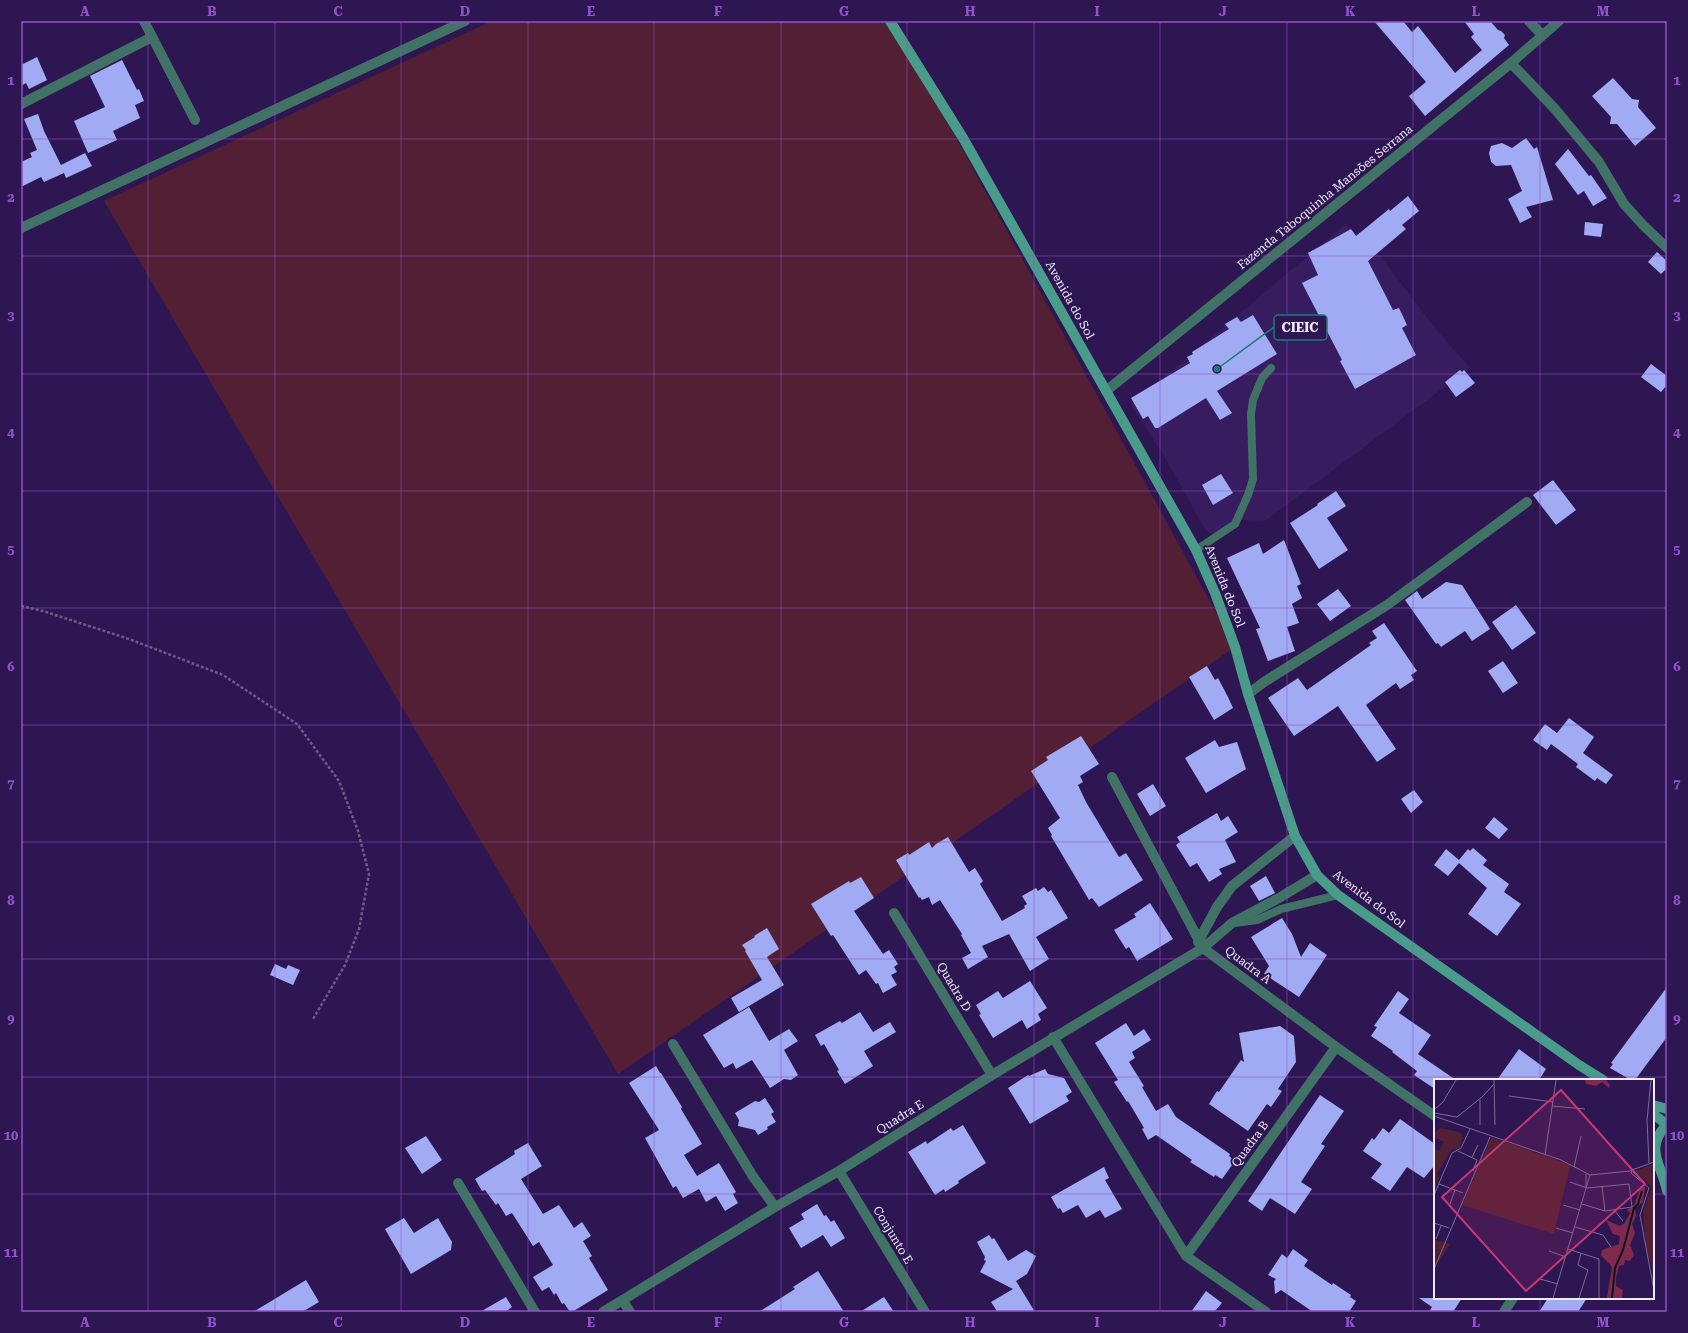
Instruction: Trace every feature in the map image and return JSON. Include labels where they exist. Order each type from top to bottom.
[{"type":"street","points":[[144,21],[195,120]]},
{"type":"street","points":[[21,228],[465,21]]},
{"type":"street","name":"Avenida do Sol","points":[[890,21],[963,138],[1138,445],[1196,550],[1215,593],[1235,647],[1248,694],[1295,836],[1317,875],[1338,895],[1579,1066],[1601,1079]]},
{"type":"street","points":[[1529,21],[1542,36]]},
{"type":"street","name":"Fazenda Taboquinha Mansões Serrana","points":[[1106,391],[1511,63],[1559,21]]},
{"type":"street","points":[[21,104],[152,37]]},
{"type":"street","points":[[1511,63],[1555,109],[1599,162],[1624,204],[1642,225],[1667,248]]},
{"type":"street","points":[[1248,694],[1264,682],[1387,605],[1527,502]]},
{"type":"street","name":"Quadra A","points":[[1112,777],[1201,943],[1336,1047],[1434,1115]]},
{"type":"street","points":[[1201,943],[1217,907],[1232,886],[1295,836]]},
{"type":"street","name":"Quadra E","points":[[603,1312],[775,1207],[839,1171],[992,1075],[1191,954],[1201,943],[1232,923],[1279,898],[1317,875]]},
{"type":"street","name":"Quadra D","points":[[894,913],[992,1075]]},
{"type":"street","points":[[1054,1037],[1186,1256],[1261,1310]]},
{"type":"street","points":[[673,1044],[752,1175],[775,1207]]},
{"type":"street","name":"Quadra B","points":[[1186,1256],[1336,1047]]},
{"type":"street","points":[[1654,1104],[1667,1109]]},
{"type":"street","points":[[1654,1115],[1666,1123],[1660,1132],[1654,1149],[1656,1160],[1667,1184]]},
{"type":"street","name":"Conjunto E","points":[[839,1171],[925,1312]]},
{"type":"street","points":[[458,1183],[535,1312]]},
{"type":"street","points":[[1504,1312],[1512,1299]]},
{"type":"street","points":[[623,1301],[630,1312]]},
{"type":"lane","points":[[1196,550],[1235,524],[1248,495],[1253,479],[1251,414],[1253,400],[1262,378],[1271,368]]},
{"type":"lane","points":[[1232,923],[1257,920],[1281,909],[1338,895]]},
{"type":"path","points":[[21,606],[43,611],[129,640],[223,676],[297,724],[339,781],[358,831],[369,874],[359,929],[345,965],[313,1019]]},
{"type":"shaded area","points":[[492,21],[892,21],[1235,647],[618,1074],[104,201]]},
{"type":"shaded area","points":[[1346,224],[1378,253],[1434,327],[1470,368],[1265,521],[1239,520],[1213,534],[1206,531],[1164,456],[1131,405]]},
{"type":"building","points":[[1374,21],[1403,21],[1412,32],[1418,26],[1455,73],[1482,50],[1471,37],[1474,34],[1464,21],[1490,21],[1505,35],[1504,38],[1509,45],[1425,116],[1409,96],[1426,82]]},
{"type":"building","points":[[37,57],[47,80],[29,89],[26,83],[21,86],[21,65]]},
{"type":"building","points":[[122,60],[137,90],[139,89],[144,101],[135,105],[140,118],[113,131],[117,140],[88,153],[74,121],[105,107],[90,76]]},
{"type":"building","points":[[1613,78],[1632,99],[1639,100],[1638,107],[1656,128],[1635,146],[1617,124],[1610,124],[1611,117],[1592,96]]},
{"type":"building","points":[[38,114],[44,131],[61,165],[85,153],[92,166],[66,178],[64,173],[44,182],[41,177],[21,187],[21,162],[32,157],[30,153],[37,150],[24,119]]},
{"type":"building","points":[[1526,138],[1534,149],[1537,147],[1553,200],[1526,207],[1532,217],[1520,223],[1508,199],[1522,191],[1511,165],[1496,166],[1491,162],[1489,153],[1491,146],[1502,143],[1512,148]]},
{"type":"building","points":[[1568,149],[1589,176],[1591,175],[1607,198],[1593,206],[1584,191],[1578,195],[1555,164]]},
{"type":"building","points":[[1408,196],[1419,211],[1402,225],[1406,229],[1368,261],[1393,310],[1399,308],[1407,325],[1402,328],[1416,355],[1355,389],[1340,361],[1342,360],[1302,283],[1318,275],[1308,253],[1351,229],[1356,236],[1389,209],[1390,211]]},
{"type":"building","points":[[1585,222],[1603,224],[1601,237],[1584,235]]},
{"type":"building","points":[[1657,252],[1667,261],[1667,268],[1661,274],[1648,262]]},
{"type":"building","points":[[1253,315],[1277,354],[1217,391],[1232,413],[1220,420],[1206,398],[1158,428],[1155,428],[1148,416],[1143,419],[1131,398],[1190,363],[1187,357],[1193,354],[1192,352],[1229,329],[1225,324],[1237,317],[1241,322]]},
{"type":"building","points":[[1651,364],[1667,376],[1667,385],[1661,392],[1641,377]]},
{"type":"building","points":[[1460,370],[1462,372],[1464,370],[1475,383],[1456,397],[1445,382]]},
{"type":"building","points":[[1221,474],[1233,493],[1213,505],[1202,485]]},
{"type":"building","points":[[1553,480],[1576,510],[1556,525],[1533,495]]},
{"type":"building","points":[[1336,491],[1346,506],[1327,518],[1348,550],[1319,569],[1290,523],[1318,505],[1317,504]]},
{"type":"building","points":[[1284,540],[1301,584],[1297,586],[1302,598],[1292,604],[1299,623],[1287,627],[1295,651],[1268,661],[1256,629],[1260,628],[1227,558],[1259,543],[1263,554]]},
{"type":"building","points":[[1446,582],[1462,585],[1490,629],[1472,641],[1465,631],[1441,647],[1438,643],[1436,644],[1405,600],[1417,591],[1422,599]]},
{"type":"building","points":[[1338,589],[1351,606],[1330,621],[1317,604]]},
{"type":"building","points":[[1516,605],[1536,633],[1512,650],[1492,622]]},
{"type":"building","points":[[1384,623],[1417,671],[1411,675],[1414,680],[1400,689],[1396,683],[1366,705],[1396,749],[1377,762],[1338,706],[1294,736],[1268,698],[1298,678],[1307,690],[1371,645],[1369,643],[1377,638],[1372,631]]},
{"type":"building","points":[[1503,661],[1518,683],[1503,693],[1488,671]]},
{"type":"building","points":[[1207,666],[1215,680],[1218,678],[1233,708],[1214,720],[1189,677]]},
{"type":"building","points":[[1569,718],[1594,737],[1583,753],[1613,775],[1606,784],[1597,778],[1595,781],[1576,767],[1578,764],[1551,744],[1547,750],[1533,740],[1545,724],[1557,733]]},
{"type":"building","points":[[1081,736],[1099,764],[1080,776],[1083,782],[1078,785],[1086,802],[1119,857],[1126,853],[1143,880],[1099,907],[1092,898],[1089,900],[1051,836],[1052,835],[1048,828],[1060,818],[1031,771],[1048,760],[1046,757]]},
{"type":"building","points":[[1215,740],[1219,747],[1237,742],[1246,769],[1206,793],[1185,758]]},
{"type":"building","points":[[1153,784],[1166,806],[1150,816],[1137,794]]},
{"type":"building","points":[[1414,790],[1423,802],[1411,813],[1401,799]]},
{"type":"building","points":[[1217,813],[1221,821],[1228,816],[1238,832],[1225,840],[1236,862],[1219,869],[1222,874],[1209,882],[1197,863],[1190,867],[1176,845],[1180,842],[1177,837]]},
{"type":"building","points":[[1494,817],[1508,829],[1499,839],[1485,828]]},
{"type":"building","points":[[948,837],[969,872],[975,868],[983,881],[980,884],[1002,921],[1025,908],[1024,906],[1027,904],[1022,896],[1036,888],[1038,891],[1044,887],[1048,892],[1051,890],[1068,918],[1036,937],[1049,959],[1030,971],[1009,934],[982,946],[988,957],[968,969],[962,958],[971,953],[961,935],[962,934],[940,900],[932,905],[929,897],[922,900],[920,897],[919,898],[896,860],[908,853],[909,855],[929,842],[932,848]]},
{"type":"building","points":[[1473,848],[1487,860],[1483,865],[1509,884],[1504,892],[1521,904],[1497,936],[1468,914],[1487,888],[1459,863],[1448,876],[1434,865],[1446,849],[1459,860],[1468,849],[1470,851]]},
{"type":"building","points":[[1266,876],[1275,893],[1259,901],[1250,886]]},
{"type":"building","points":[[861,877],[874,898],[854,911],[883,954],[889,950],[898,964],[894,967],[897,972],[891,975],[897,985],[883,993],[878,983],[876,984],[866,970],[859,975],[833,935],[831,936],[811,904],[849,881],[850,883]]},
{"type":"building","points":[[1150,903],[1173,939],[1137,961],[1129,947],[1126,949],[1114,930],[1136,917],[1134,914]]},
{"type":"building","points":[[1282,918],[1292,934],[1301,957],[1310,943],[1327,955],[1299,997],[1264,974],[1269,966],[1251,937]]},
{"type":"building","points":[[767,928],[779,949],[767,957],[784,985],[739,1012],[731,998],[762,980],[742,945]]},
{"type":"building","points":[[275,964],[286,969],[288,965],[300,970],[293,985],[270,975]]},
{"type":"building","points":[[1030,981],[1047,1008],[1038,1014],[1041,1020],[1027,1029],[1022,1020],[993,1038],[979,1015],[981,1014],[976,1005],[998,991],[1003,998]]},
{"type":"building","points":[[1667,987],[1667,1037],[1636,1079],[1629,1079],[1610,1068],[1613,1064],[1611,1063]]},
{"type":"building","points":[[1398,991],[1409,999],[1399,1013],[1431,1035],[1418,1054],[1455,1079],[1434,1079],[1434,1088],[1414,1075],[1417,1071],[1392,1052],[1393,1051],[1371,1036],[1377,1027],[1374,1026]]},
{"type":"building","points":[[749,1007],[769,1041],[789,1029],[798,1041],[784,1050],[798,1075],[791,1080],[784,1079],[770,1088],[752,1060],[736,1069],[733,1063],[724,1068],[703,1035]]},
{"type":"building","points":[[860,1012],[873,1032],[890,1022],[896,1032],[864,1051],[873,1066],[845,1084],[824,1044],[821,1046],[815,1035],[840,1021],[842,1023]]},
{"type":"building","points":[[1126,1023],[1134,1036],[1144,1029],[1151,1040],[1132,1052],[1135,1058],[1129,1062],[1144,1086],[1142,1087],[1156,1111],[1168,1104],[1176,1117],[1230,1154],[1229,1156],[1235,1161],[1222,1179],[1215,1175],[1214,1177],[1190,1162],[1192,1160],[1156,1135],[1148,1140],[1142,1129],[1144,1128],[1128,1101],[1127,1102],[1114,1082],[1118,1080],[1095,1043]]},
{"type":"building","points":[[1280,1026],[1294,1036],[1296,1062],[1278,1089],[1282,1091],[1271,1107],[1267,1104],[1248,1131],[1209,1104],[1241,1060],[1244,1062],[1239,1033]]},
{"type":"building","points":[[1519,1049],[1546,1069],[1540,1079],[1498,1079]]},
{"type":"building","points":[[656,1066],[682,1107],[681,1109],[702,1144],[684,1155],[697,1176],[719,1163],[736,1192],[733,1194],[738,1203],[725,1211],[716,1196],[706,1202],[699,1189],[683,1198],[676,1186],[673,1188],[645,1138],[659,1130],[629,1083]]},
{"type":"building","points":[[1045,1069],[1048,1074],[1064,1078],[1072,1092],[1066,1096],[1069,1101],[1030,1124],[1008,1088],[1028,1075],[1029,1076]]},
{"type":"building","points":[[1320,1095],[1344,1111],[1321,1144],[1325,1146],[1301,1182],[1312,1189],[1295,1214],[1270,1198],[1262,1211],[1248,1201]]},
{"type":"building","points":[[765,1098],[774,1112],[771,1114],[776,1122],[767,1127],[768,1129],[758,1135],[755,1130],[738,1126],[739,1120],[735,1113],[755,1101],[759,1102]]},
{"type":"building","points":[[1400,1119],[1434,1143],[1434,1166],[1424,1178],[1407,1167],[1390,1191],[1371,1178],[1382,1164],[1363,1151],[1372,1138],[1374,1140],[1383,1128],[1389,1133]]},
{"type":"building","points":[[963,1125],[986,1163],[958,1181],[959,1183],[945,1192],[944,1189],[935,1195],[908,1152],[926,1141],[927,1144],[951,1128],[953,1131]]},
{"type":"building","points":[[426,1136],[442,1160],[422,1174],[405,1148]]},
{"type":"building","points":[[528,1143],[542,1166],[521,1179],[543,1214],[559,1205],[574,1228],[582,1222],[591,1236],[583,1241],[592,1256],[589,1258],[608,1290],[572,1312],[570,1312],[564,1303],[562,1304],[556,1293],[554,1295],[549,1287],[542,1291],[533,1277],[553,1265],[539,1242],[533,1246],[512,1213],[506,1216],[498,1203],[496,1205],[485,1190],[482,1191],[475,1179],[515,1154],[514,1151]]},
{"type":"building","points":[[1104,1167],[1109,1178],[1105,1180],[1122,1209],[1105,1218],[1100,1210],[1086,1218],[1078,1205],[1063,1213],[1060,1208],[1058,1209],[1051,1197]]},
{"type":"building","points":[[817,1204],[824,1216],[826,1215],[831,1222],[834,1220],[845,1238],[831,1247],[823,1235],[801,1248],[789,1228],[804,1219],[801,1214]]},
{"type":"building","points":[[404,1218],[414,1233],[438,1218],[452,1242],[451,1250],[411,1274],[385,1229]]},
{"type":"building","points":[[989,1235],[992,1239],[994,1238],[1008,1261],[1026,1250],[1036,1256],[1027,1274],[1016,1281],[1035,1312],[997,1312],[991,1302],[1013,1289],[980,1272],[986,1261],[984,1260],[985,1257],[977,1242]]},
{"type":"building","points":[[1293,1249],[1308,1260],[1304,1266],[1332,1285],[1333,1283],[1351,1295],[1350,1297],[1356,1301],[1349,1312],[1313,1312],[1281,1290],[1275,1294],[1274,1281],[1276,1279],[1268,1275],[1282,1254],[1287,1258]]},
{"type":"building","points":[[818,1271],[844,1312],[759,1312],[795,1289],[793,1287]]},
{"type":"building","points":[[306,1280],[319,1302],[302,1312],[253,1312]]},
{"type":"building","points":[[1206,1291],[1222,1303],[1214,1312],[1191,1312]]},
{"type":"building","points":[[506,1297],[512,1307],[505,1312],[480,1312]]},
{"type":"building","points":[[884,1297],[894,1312],[860,1312]]},
{"type":"building","points":[[1419,1298],[1461,1299],[1453,1312],[1429,1312],[1432,1307]]},
{"type":"building","points":[[1547,1299],[1586,1299],[1578,1312],[1539,1312]]},
{"type":"place","name":"CIEIC","points":[[1217,369]]}]
